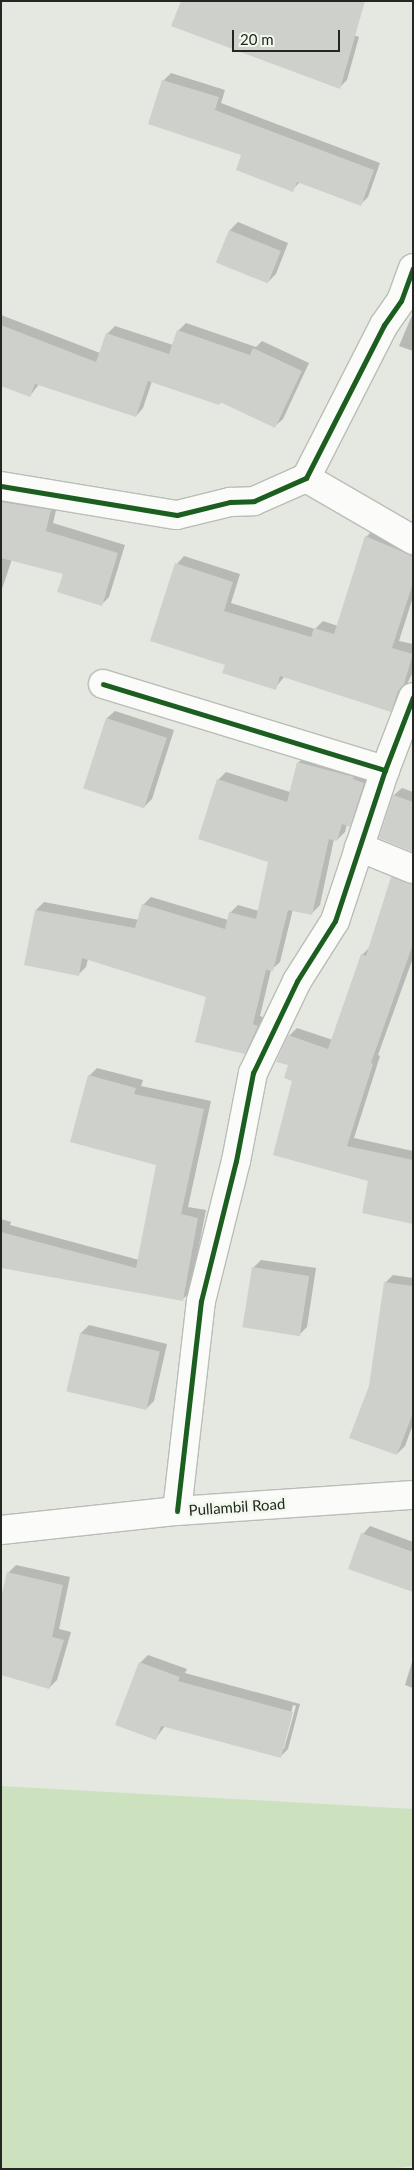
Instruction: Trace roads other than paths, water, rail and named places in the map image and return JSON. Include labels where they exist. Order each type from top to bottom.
[{"type":"street","points":[[1,486],[177,515],[230,502],[254,501],[306,478],[384,325],[401,301],[413,268]]},
{"type":"street","points":[[306,478],[413,540]]},
{"type":"street","points":[[103,684],[385,770]]},
{"type":"street","points":[[177,1511],[201,1301],[236,1161],[253,1073],[297,981],[334,922],[385,770],[413,697]]},
{"type":"street","points":[[359,847],[413,868]]},
{"type":"street","name":"Pullambil Road","points":[[1,1530],[177,1511],[413,1495]]}]
